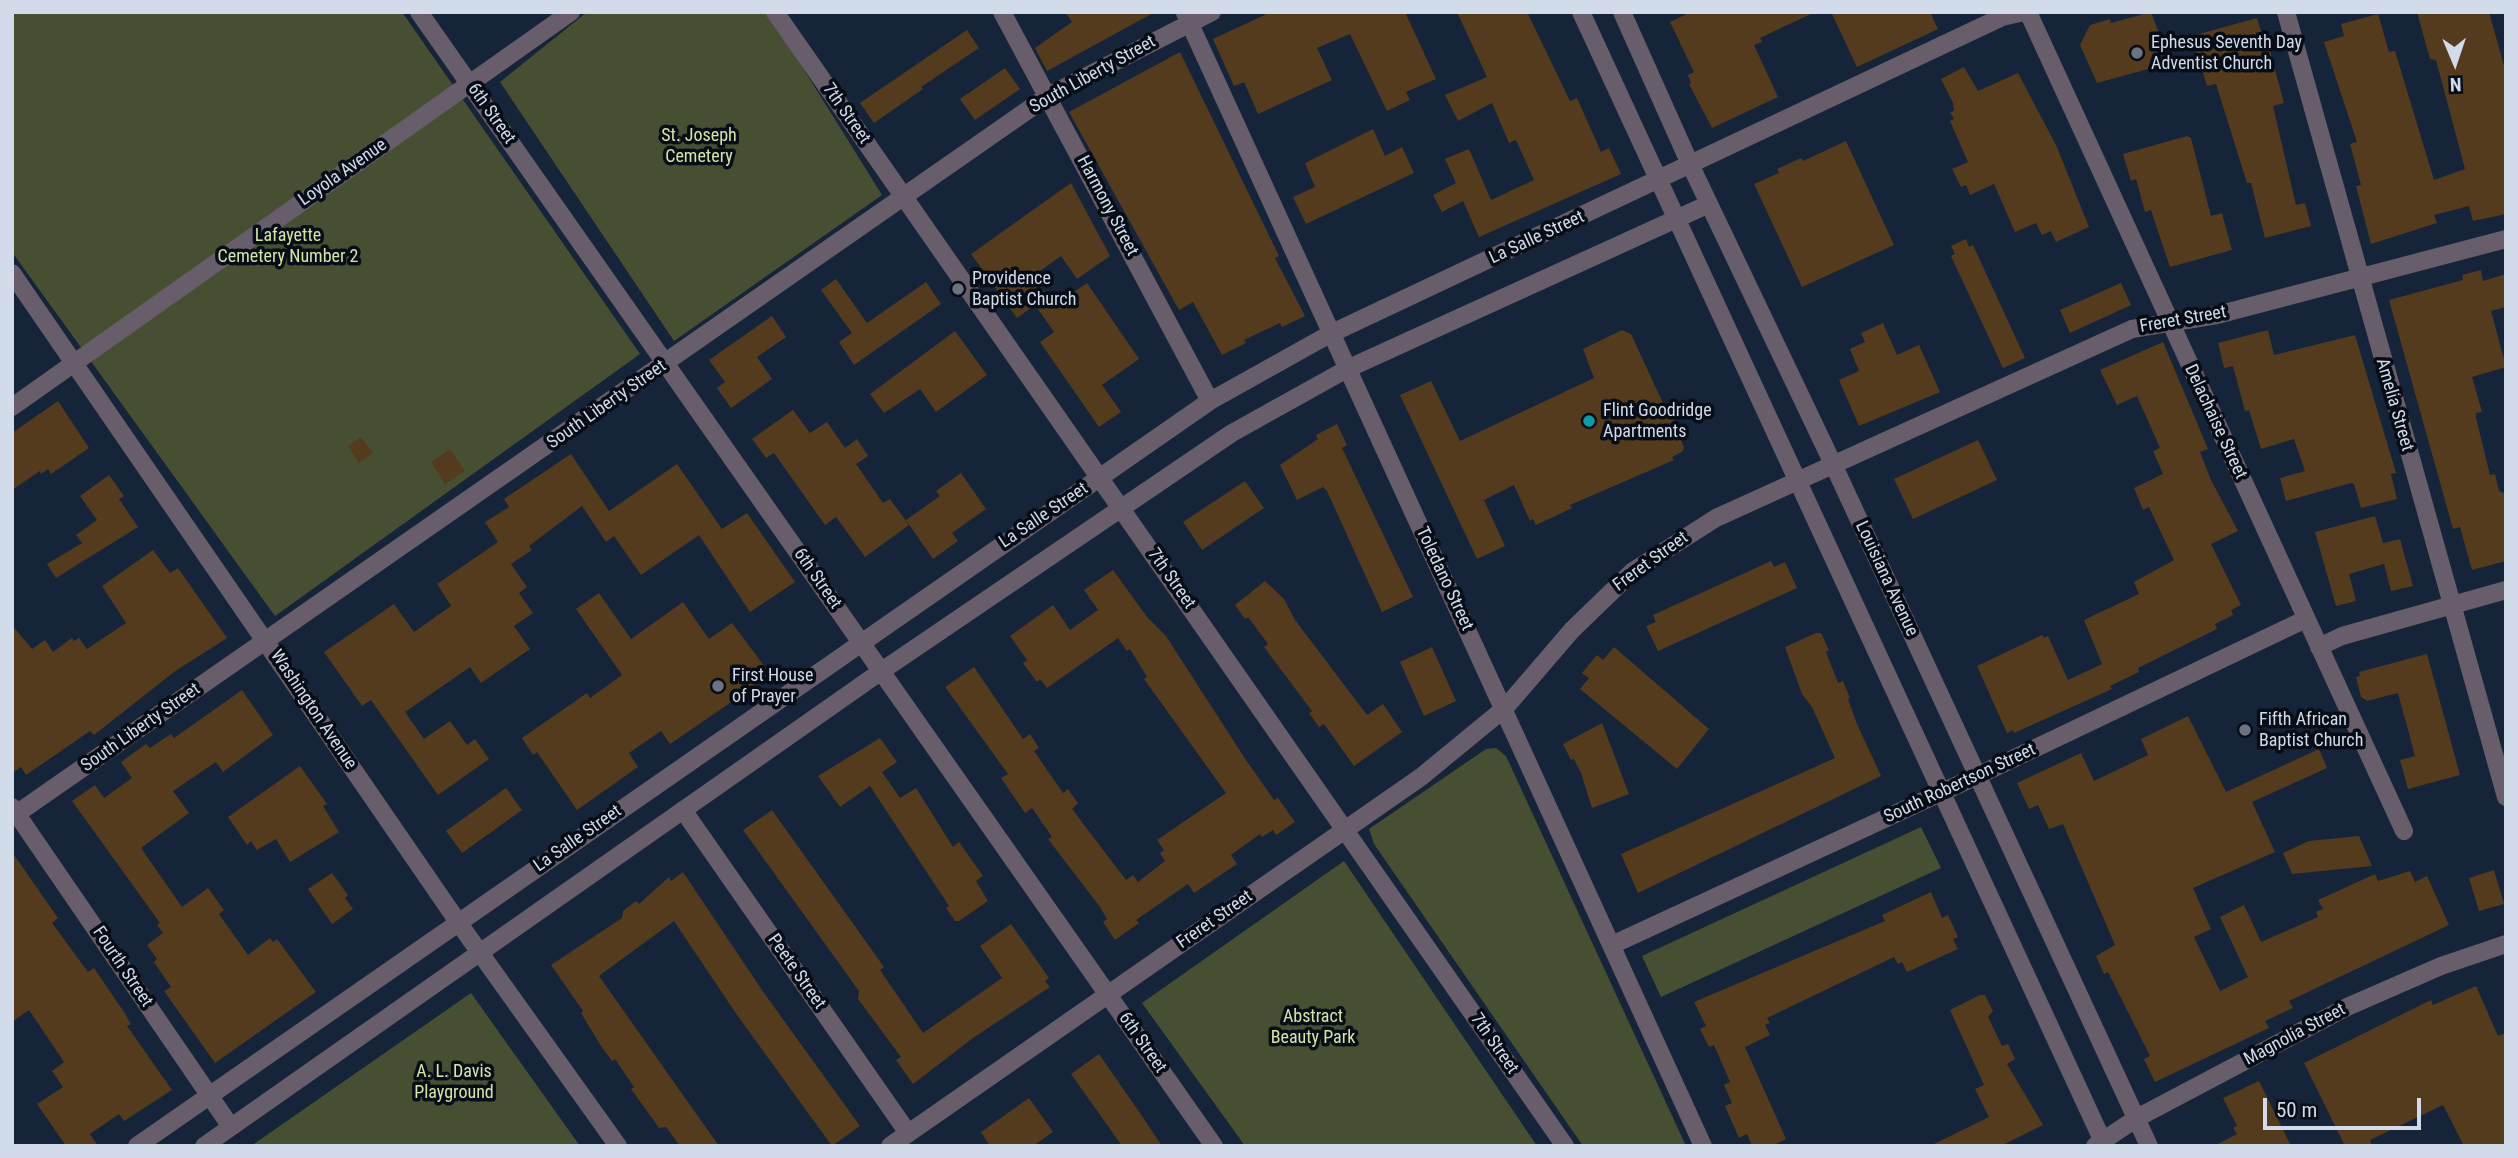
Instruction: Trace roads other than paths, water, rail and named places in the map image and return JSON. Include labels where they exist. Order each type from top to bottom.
[{"type":"street","name":"6th Street","points":[[419,12],[665,365],[883,670],[1214,1146]]},
{"type":"street","name":"Loyola Avenue","points":[[12,407],[571,12]]},
{"type":"street","name":"7th Street","points":[[775,12],[1565,1146]]},
{"type":"street","name":"Harmony Street","points":[[1002,12],[1210,401]]},
{"type":"street","name":"South Liberty Street","points":[[14,812],[665,365],[1048,96],[1187,18],[1212,12]]},
{"type":"street","points":[[1581,12],[1942,792],[2101,1144]]},
{"type":"street","name":"Louisiana Avenue","points":[[1622,12],[1690,164],[1835,466],[2149,1146]]},
{"type":"street","name":"La Salle Street","points":[[137,1146],[1210,401],[1330,334],[2002,18],[2026,12]]},
{"type":"street","name":"Delachaise Street","points":[[2026,12],[2404,831]]},
{"type":"street","name":"Amelia Street","points":[[2286,12],[2450,605],[2506,797]]},
{"type":"street","name":"Toledano Street","points":[[1187,18],[1330,334],[1505,708],[1703,1146]]},
{"type":"street","name":"La Salle Street","points":[[204,1146],[883,670],[1120,506],[1232,433],[1347,369],[1709,204]]},
{"type":"street","name":"Freret Street","points":[[890,1146],[1459,748],[1505,708],[1572,630],[1633,571],[1716,518],[2132,329],[2217,315],[2506,239]]},
{"type":"street","name":"Washington Avenue","points":[[12,272],[458,922],[618,1146]]},
{"type":"street","points":[[2319,647],[2342,636],[2506,590]]},
{"type":"street","name":"South Robertson Street","points":[[1612,945],[1977,776],[2306,619]]},
{"type":"street","name":"Peete Street","points":[[683,810],[908,1133]]},
{"type":"street","name":"Fourth Street","points":[[14,812],[231,1127]]},
{"type":"street","name":"Magnolia Street","points":[[2101,1144],[2137,1118],[2347,1007],[2441,966],[2506,944]]},
{"type":"place","name":"Ephesus Seventh Day Adventist Church","points":[[2137,53]]},
{"type":"place","name":"Providence Baptist Church","points":[[958,289]]},
{"type":"place","name":"Flint Goodridge Apartments","points":[[1589,421]]},
{"type":"place","name":"First House of Prayer","points":[[718,686]]},
{"type":"place","name":"Fifth African Baptist Church","points":[[2245,730]]},
{"type":"park label","name":"St. Joseph Cemetery","points":[[699,146]]},
{"type":"park label","name":"Lafayette Cemetery Number 2","points":[[288,246]]},
{"type":"park label","name":"Abstract Beauty Park","points":[[1313,1027]]},
{"type":"park label","name":"A. L. Davis Playground","points":[[454,1082]]}]
